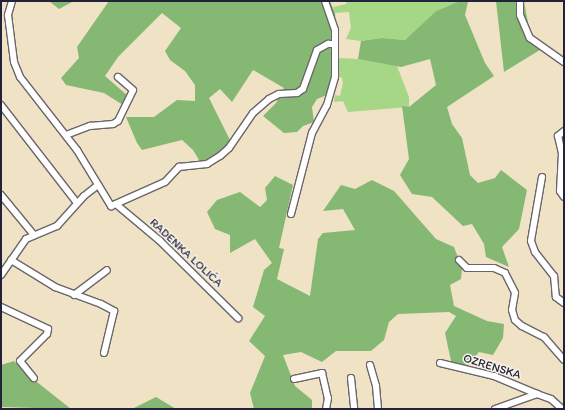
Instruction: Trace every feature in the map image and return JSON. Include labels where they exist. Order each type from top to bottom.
[{"type":"street","points":[[1,275],[24,242],[34,235],[57,226],[77,203],[98,185],[81,156],[66,135],[22,82],[17,70],[8,12],[12,1]]},
{"type":"street","points":[[291,214],[312,133],[333,88],[334,26],[325,1]]},
{"type":"street","points":[[520,1],[523,26],[530,38],[546,52],[564,62]]},
{"type":"street","points":[[117,205],[165,182],[179,167],[207,164],[220,156],[229,148],[253,113],[269,99],[279,94],[297,93],[303,89],[317,50],[328,44],[334,44]]},
{"type":"street","points":[[66,135],[90,126],[113,124],[118,121],[133,90],[118,77]]},
{"type":"street","points":[[1,105],[77,203]]},
{"type":"street","points":[[564,131],[558,136],[562,153],[560,191],[564,197]]},
{"type":"street","points":[[542,177],[531,241],[535,252],[554,276],[556,297],[564,303]]},
{"type":"street","name":"RADENKA LOLIĆA","points":[[98,185],[109,205],[117,205],[160,242],[238,318]]},
{"type":"street","points":[[1,195],[34,235]]},
{"type":"street","points":[[11,260],[55,287],[102,304],[115,312],[104,353]]},
{"type":"street","points":[[459,260],[467,268],[494,268],[504,273],[515,293],[512,310],[515,320],[522,326],[544,337],[564,360]]},
{"type":"street","points":[[74,295],[107,270]]},
{"type":"street","points":[[1,307],[48,329],[47,334],[20,361],[23,367],[34,378]]},
{"type":"street","name":"OZRENSKA","points":[[440,363],[494,376],[551,399],[562,409]]},
{"type":"street","points":[[370,365],[376,386],[378,409]]},
{"type":"street","points":[[294,378],[322,373],[328,398],[326,409]]},
{"type":"street","points":[[351,378],[354,409]]},
{"type":"street","name":"OZRENSKA","points":[[496,409],[537,394]]},
{"type":"green space","points":[[49,1],[74,1],[59,9]]},
{"type":"green space","points":[[109,1],[330,1],[335,13],[338,48],[332,93],[317,99],[312,107],[314,122],[303,126],[297,132],[284,133],[263,116],[276,103],[284,88],[253,70],[232,102],[220,89],[209,98],[234,148],[202,165],[193,150],[182,140],[142,150],[137,143],[126,117],[154,117],[177,100],[195,101],[195,85],[185,71],[170,60],[165,51],[181,28],[162,13],[118,57],[105,76],[128,96],[123,105],[104,93],[66,85],[61,78],[79,58],[77,47]]},
{"type":"green space","points":[[347,1],[460,1],[436,11],[405,40],[382,38],[361,41],[346,39],[351,28],[349,12],[335,13],[333,7],[346,4]]},
{"type":"green space","points":[[460,1],[468,2],[465,15],[485,63],[494,76],[447,107],[452,124],[462,138],[470,175],[478,183],[495,178],[501,170],[527,190],[519,229],[502,247],[509,267],[486,257],[484,244],[472,224],[463,226],[432,197],[412,194],[400,175],[409,159],[402,106],[409,107],[436,85],[430,59],[401,67],[358,59],[361,41],[382,38],[405,40],[436,11]]},
{"type":"green space","points":[[496,1],[524,1],[530,34],[543,48],[504,72]]},
{"type":"green space","points":[[338,58],[358,59],[397,66],[409,97],[409,107],[348,112],[343,101],[334,102],[335,95],[340,96],[343,83],[342,78],[336,76]]},
{"type":"green space","points":[[275,176],[293,185],[279,248],[284,249],[277,279],[310,296],[318,239],[323,233],[355,230],[343,209],[323,211],[341,185],[355,189],[372,180],[394,191],[436,239],[454,247],[462,268],[461,279],[450,285],[454,306],[487,321],[504,324],[503,338],[493,355],[479,352],[469,364],[459,366],[451,361],[445,333],[456,316],[449,312],[398,314],[389,322],[384,340],[371,351],[336,351],[322,362],[301,352],[283,355],[295,386],[312,400],[312,409],[254,409],[250,393],[265,356],[249,341],[265,316],[253,307],[264,270],[272,263],[255,239],[230,253],[230,235],[215,229],[207,212],[217,200],[240,192],[260,207],[267,200],[265,188]]},
{"type":"green space","points":[[14,361],[23,371],[71,409],[1,407],[1,365]]},
{"type":"green space","points":[[156,397],[176,409],[132,409]]}]
